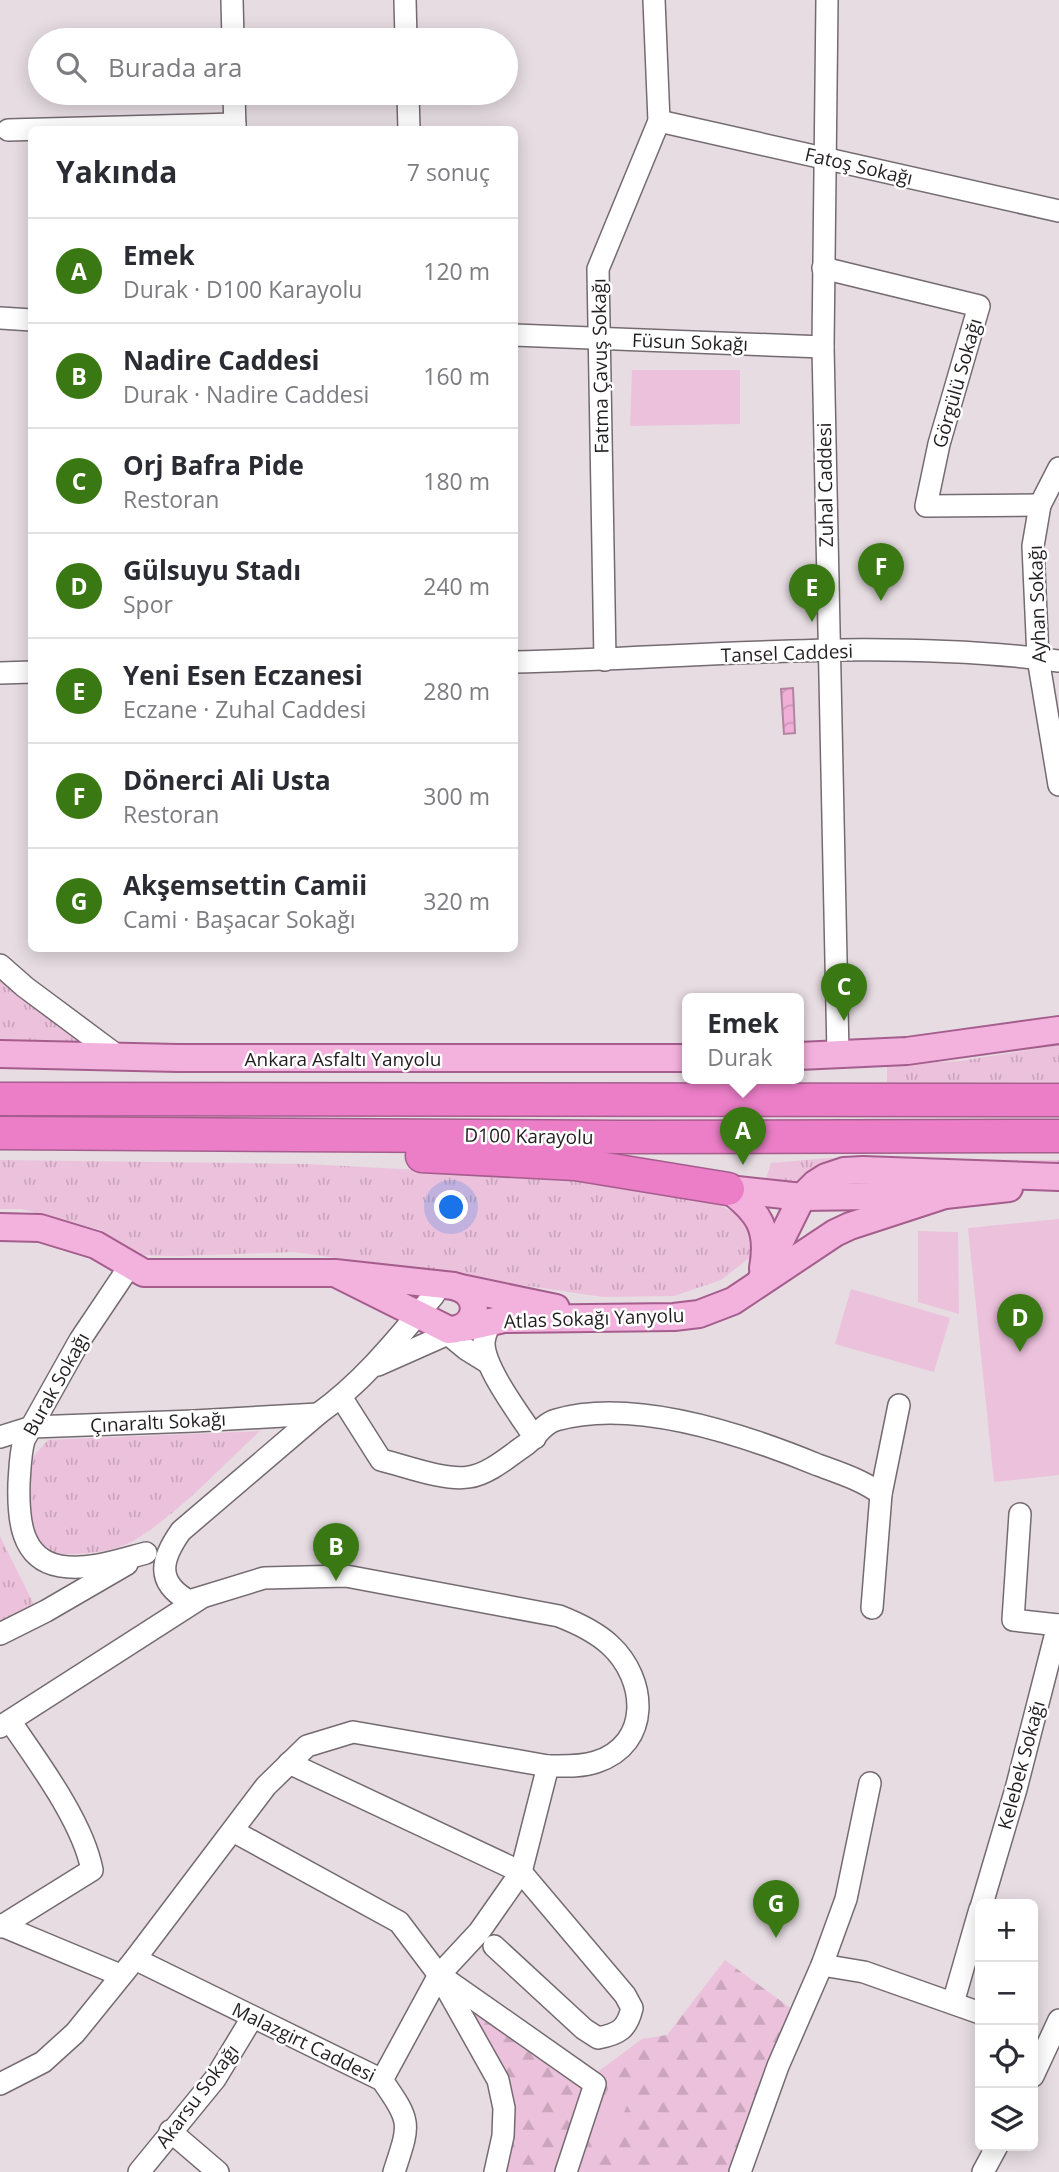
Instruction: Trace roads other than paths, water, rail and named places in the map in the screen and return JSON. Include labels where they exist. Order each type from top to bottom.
[{"type":"highway","name":"D100 Karayolu","points":[[0,1099],[1059,1100]]},
{"type":"highway","name":"D100 Karayolu","points":[[0,1133],[621,1137],[1059,1136]]},
{"type":"highway","points":[[212,1133],[392,1154],[575,1164],[728,1189]]},
{"type":"main road","points":[[804,1056],[907,1051],[1059,1030]]},
{"type":"main road","name":"Ankara Asfaltı Yanyolu","points":[[0,1054],[119,1057],[682,1058]]},
{"type":"main road","points":[[760,1283],[802,1197],[827,1177],[844,1171],[863,1170],[1059,1177]]},
{"type":"main road","points":[[728,1189],[802,1197],[945,1195],[1059,1184]]},
{"type":"main road","points":[[728,1189],[750,1205],[760,1221],[766,1251],[760,1283]]},
{"type":"main road","name":"Atlas Sokağı Yanyolu","points":[[135,1273],[335,1273],[444,1316],[492,1321],[674,1317],[699,1314],[733,1301],[835,1233],[850,1226],[945,1195]]},
{"type":"main road","points":[[0,1227],[40,1228],[96,1245],[135,1273]]},
{"type":"main road","name":"Atlas Sokağı Yanyolu","points":[[335,1273],[444,1316]]},
{"type":"main road","points":[[444,1316],[602,1318]]},
{"type":"street","points":[[232,0],[233,28]]},
{"type":"street","points":[[405,0],[406,28]]},
{"type":"street","name":"Fatma Çavuş Sokağı","points":[[605,660],[598,269],[659,121],[654,0]]},
{"type":"street","name":"Zuhal Caddesi","points":[[827,0],[823,347],[838,1054]]},
{"type":"street","points":[[234,105],[235,126]]},
{"type":"street","points":[[408,105],[409,126]]},
{"type":"street","name":"Fatoş Sokağı","points":[[659,121],[1059,211]]},
{"type":"street","points":[[8,130],[28,130]]},
{"type":"street","name":"Görgülü Sokağı","points":[[823,268],[979,306],[939,444],[926,506],[1040,505]]},
{"type":"street","points":[[0,318],[28,320]]},
{"type":"street","name":"Füsun Sokağı","points":[[518,335],[823,347]]},
{"type":"street","name":"Ayhan Sokağı","points":[[1059,468],[1040,505],[1033,546],[1049,660],[1059,785]]},
{"type":"street","name":"Tansel Caddesi","points":[[518,662],[828,650],[934,650],[1049,660]]},
{"type":"street","points":[[0,673],[28,672]]},
{"type":"street","points":[[0,965],[25,987],[119,1057]]},
{"type":"street","name":"Burak Sokağı","points":[[135,1273],[80,1339],[32,1427],[21,1452],[9,1512],[34,1555],[59,1566],[77,1567],[146,1553]]},
{"type":"street","points":[[444,1316],[466,1349],[487,1362]]},
{"type":"street","points":[[0,2084],[43,2062],[75,2033],[135,1959],[266,1786],[307,1745],[353,1732],[548,1766],[578,1766],[608,1757],[632,1735],[638,1714],[636,1686],[621,1656],[608,1643],[575,1623],[539,1611],[346,1576],[264,1578],[189,1601],[178,1595],[165,1574],[164,1562],[181,1531],[373,1367],[444,1316]]},
{"type":"street","points":[[373,1367],[444,1316]]},
{"type":"street","points":[[492,1321],[484,1342],[487,1362],[534,1438]]},
{"type":"street","points":[[341,1397],[381,1461],[446,1476],[468,1477],[485,1472],[534,1438],[540,1429],[554,1420],[604,1412],[637,1414],[689,1423],[792,1454],[867,1484],[881,1494]]},
{"type":"street","points":[[873,1608],[881,1494],[899,1405]]},
{"type":"street","name":"Çınaraltı Sokağı","points":[[0,1437],[32,1427],[318,1413]]},
{"type":"street","name":"Kelebek Sokağı","points":[[983,1899],[1059,1625],[1013,1620],[1020,1514]]},
{"type":"street","points":[[0,1634],[46,1611],[146,1553],[173,1542]]},
{"type":"street","points":[[1,1926],[92,1870],[88,1850],[67,1812],[5,1724],[201,1598]]},
{"type":"street","points":[[289,1763],[521,1872],[625,1995],[632,2008],[629,2021],[616,2035],[598,2038],[584,2029],[494,1946]]},
{"type":"street","points":[[382,2080],[439,1975],[479,1932],[521,1872],[548,1766]]},
{"type":"street","points":[[740,2172],[778,2066],[822,1965],[846,1899],[870,1783]]},
{"type":"street","points":[[233,1831],[399,1922],[439,1975],[498,2080],[503,2108],[503,2136],[495,2172]]},
{"type":"street","points":[[1,1926],[120,1975]]},
{"type":"street","points":[[953,2003],[975,1926]]},
{"type":"street","name":"Malazgirt Caddesi","points":[[135,1959],[382,2080],[403,2111],[407,2134],[394,2172]]},
{"type":"street","points":[[822,1965],[864,1972],[975,2011]]},
{"type":"street","points":[[439,1975],[595,2084],[565,2172]]},
{"type":"street","name":"Akarsu Sokağı","points":[[139,2172],[215,2079],[252,2018]]},
{"type":"street","points":[[1038,2063],[1047,2039],[1059,2020]]},
{"type":"street","points":[[170,2132],[218,2172]]},
{"type":"street","points":[[984,2172],[994,2151]]},
{"type":"water","points":[[793,688],[795,733],[784,734],[781,689]]},
{"type":"place","name":"Dönerci Ali Usta","points":[[881,601]]},
{"type":"place","name":"Yeni Esen Eczanesi","points":[[812,622]]},
{"type":"place","name":"Orj Bafra Pide","points":[[844,1021]]},
{"type":"place","name":"Emek","points":[[743,1165]]},
{"type":"place","name":"Gülsuyu Stadı","points":[[1020,1352]]},
{"type":"place","name":"Nadire Caddesi","points":[[336,1581]]},
{"type":"place","name":"Akşemsettin Camii","points":[[776,1938]]}]
